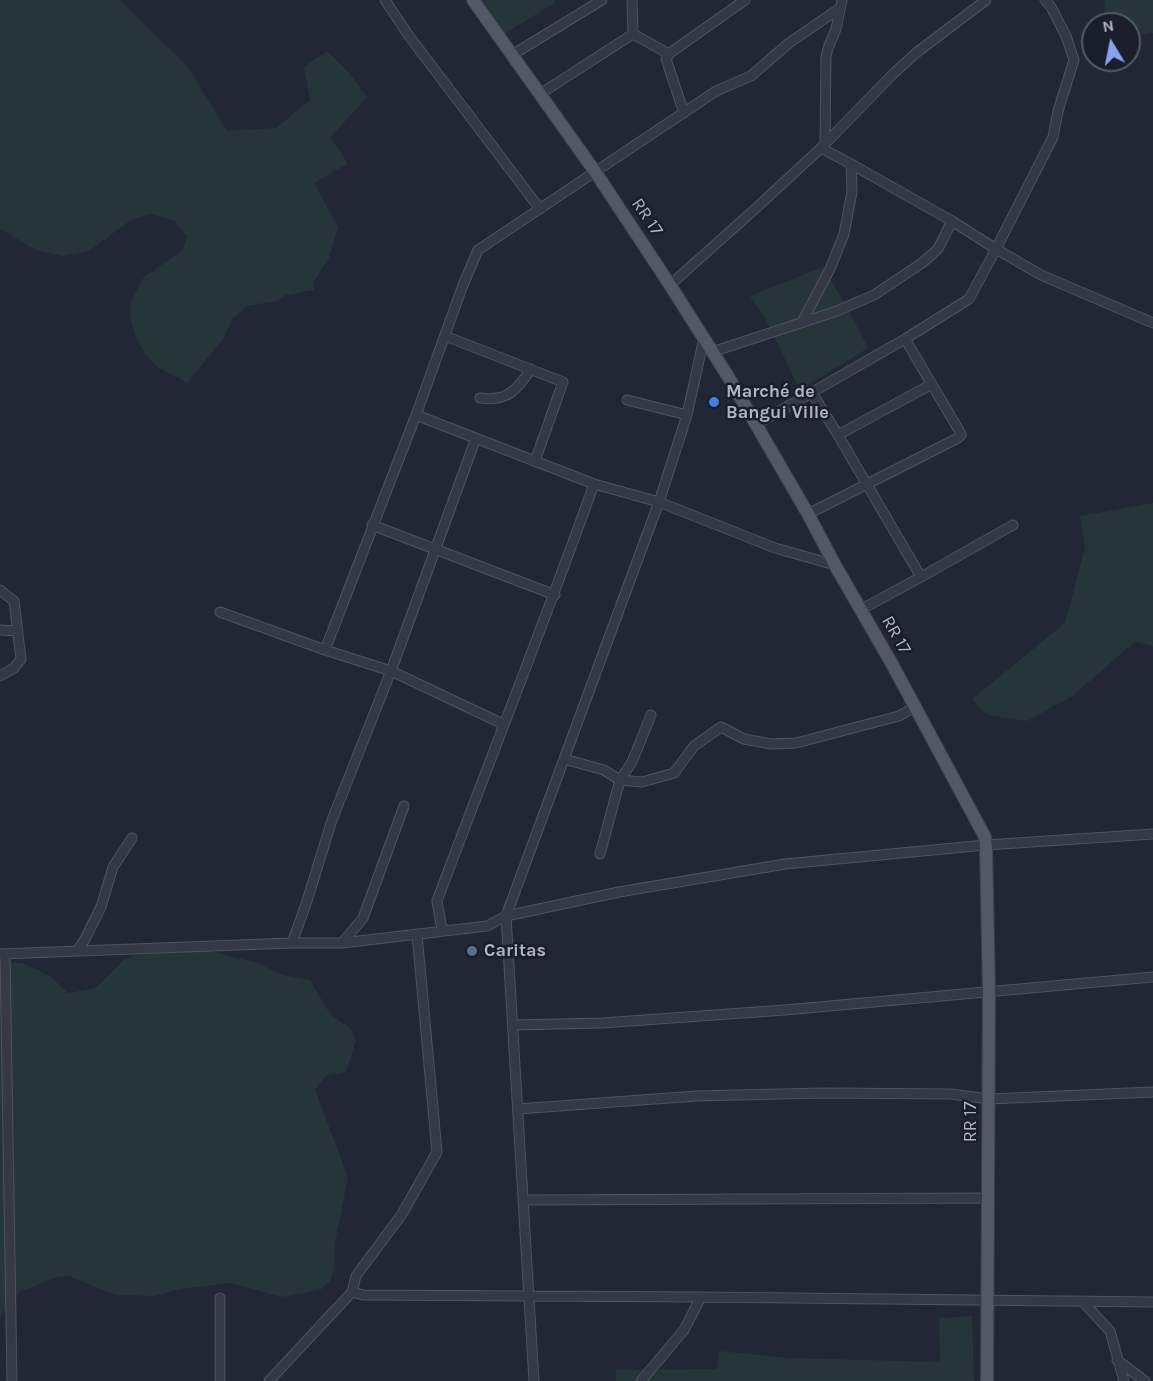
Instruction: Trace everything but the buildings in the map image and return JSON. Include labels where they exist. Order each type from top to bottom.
[{"type":"main road","name":"RR 17","points":[[473,0],[596,173],[704,338],[757,424],[892,664],[985,837],[989,991],[987,1381]]},
{"type":"street","points":[[385,0],[409,36],[540,209]]},
{"type":"street","points":[[512,55],[602,0]]},
{"type":"street","points":[[632,0],[633,34]]},
{"type":"street","points":[[684,113],[666,59],[669,54],[745,0]]},
{"type":"street","points":[[670,285],[823,146],[892,74],[986,0]]},
{"type":"street","points":[[757,424],[905,339],[969,299],[1053,137],[1058,111],[1074,60],[1066,36],[1046,0]]},
{"type":"street","points":[[823,146],[826,57],[841,4]]},
{"type":"street","points":[[325,650],[478,250],[716,91],[754,74],[789,43],[841,4]]},
{"type":"street","points":[[633,34],[669,54]]},
{"type":"street","points":[[540,94],[633,34]]},
{"type":"street","points":[[823,146],[1041,275],[1153,322]]},
{"type":"street","points":[[802,322],[830,269],[844,234],[852,192],[851,164]]},
{"type":"street","points":[[712,352],[837,311],[874,295],[922,263],[941,244],[952,221]]},
{"type":"street","points":[[446,336],[563,382],[535,461]]},
{"type":"street","points":[[534,1381],[506,916],[659,502],[687,415],[704,338]]},
{"type":"street","points":[[808,514],[960,435],[905,339]]},
{"type":"street","points":[[480,398],[493,399],[507,395],[518,387],[531,369]]},
{"type":"street","points":[[838,435],[932,384]]},
{"type":"street","points":[[812,393],[921,577]]},
{"type":"street","points":[[627,400],[687,415]]},
{"type":"street","points":[[416,415],[594,484],[659,502],[775,548],[835,565]]},
{"type":"street","points":[[292,943],[332,820],[392,671],[476,438]]},
{"type":"street","points":[[444,931],[437,901],[503,724],[555,595],[594,484]]},
{"type":"street","points":[[372,525],[555,595]]},
{"type":"street","points":[[860,610],[1013,525]]},
{"type":"street","points":[[0,590],[14,601],[21,659],[14,668],[0,676]]},
{"type":"street","points":[[220,612],[325,650],[392,671],[503,724]]},
{"type":"street","points":[[0,630],[17,631]]},
{"type":"street","points":[[564,759],[604,770],[620,780],[642,782],[674,773],[694,746],[721,728],[744,739],[771,744],[796,743],[899,716],[915,707]]},
{"type":"street","points":[[600,854],[620,780],[632,762],[651,715]]},
{"type":"street","points":[[342,943],[363,918],[405,806]]},
{"type":"street","points":[[12,1381],[3,954],[342,943],[487,926],[506,916],[619,892],[785,864],[986,845],[1153,834]]},
{"type":"street","points":[[77,951],[84,942],[101,906],[113,867],[132,838]]},
{"type":"street","points":[[269,1381],[352,1292],[356,1276],[402,1214],[437,1152],[417,934]]},
{"type":"street","points":[[513,1025],[602,1023],[785,1010],[1153,977]]},
{"type":"street","points":[[518,1109],[696,1096],[823,1093],[951,1094],[988,1099],[1153,1092]]},
{"type":"street","points":[[523,1200],[988,1197]]},
{"type":"street","points":[[352,1292],[363,1295],[1153,1302]]},
{"type":"street","points":[[641,1381],[684,1330],[701,1297]]},
{"type":"street","points":[[220,1298],[220,1381]]},
{"type":"street","points":[[1083,1302],[1110,1331],[1124,1381]]},
{"type":"street","points":[[1117,1360],[1145,1381]]},
{"type":"shaded area","points":[[0,0],[120,0],[188,67],[227,131],[276,128],[310,100],[304,67],[327,51],[351,75],[367,97],[330,138],[347,164],[314,183],[338,227],[329,258],[313,283],[314,290],[286,295],[277,301],[247,306],[233,318],[223,339],[187,383],[159,368],[146,355],[135,336],[130,316],[131,301],[144,277],[183,250],[187,236],[174,221],[150,214],[131,220],[89,251],[63,256],[36,250],[0,229]]},
{"type":"shaded area","points":[[477,0],[556,0],[501,36]]},
{"type":"shaded area","points":[[1105,0],[1153,0],[1153,33],[1141,36],[1141,12],[1104,12]]},
{"type":"shaded area","points":[[823,267],[868,348],[800,390],[765,318],[750,296]]},
{"type":"shaded area","points":[[1153,503],[1153,646],[1135,642],[1071,697],[1027,721],[986,715],[972,699],[1065,623],[1085,548],[1080,516]]},
{"type":"shaded area","points":[[205,950],[258,963],[282,975],[310,980],[330,1014],[351,1029],[356,1041],[346,1072],[326,1076],[315,1090],[348,1177],[335,1243],[334,1269],[330,1281],[320,1290],[282,1297],[230,1283],[180,1289],[155,1296],[116,1295],[68,1276],[56,1277],[18,1293],[0,1317],[0,962],[22,963],[49,975],[68,993],[96,988],[124,960],[136,955]]},
{"type":"shaded area","points":[[972,1316],[974,1381],[616,1381],[616,1370],[717,1369],[719,1351],[789,1358],[940,1362],[939,1318]]},
{"type":"place","name":"Marché de Bangui Ville","points":[[714,402]]},
{"type":"place","name":"Caritas","points":[[472,951]]}]
